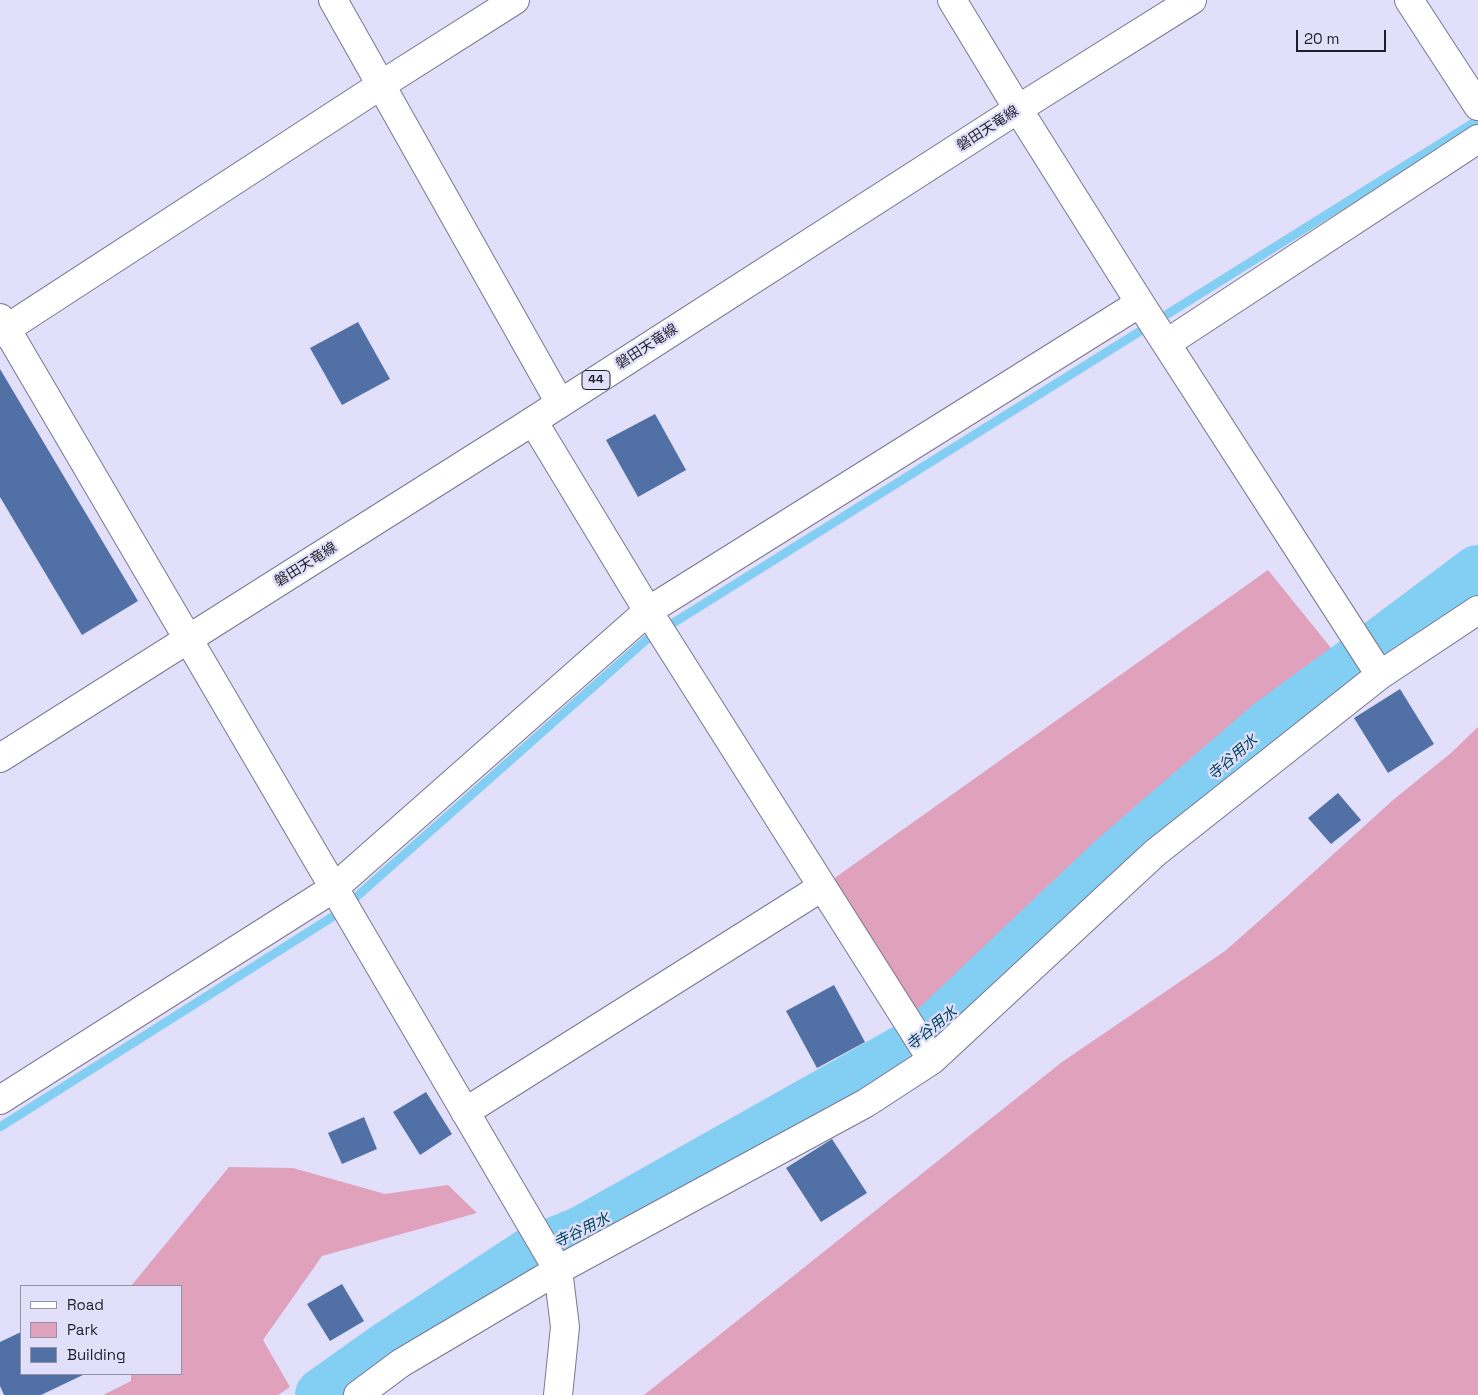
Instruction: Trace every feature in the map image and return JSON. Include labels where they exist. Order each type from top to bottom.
[{"type":"street","points":[[333,0],[560,403]]},
{"type":"street","points":[[515,0],[2,327],[189,640],[558,1270],[565,1328],[558,1395]]},
{"type":"street","points":[[952,0],[1140,304],[1380,675]]},
{"type":"street","name":"磐田天竜線","points":[[0,758],[189,640],[1018,109],[1192,0]]},
{"type":"street","points":[[1409,0],[1478,106]]},
{"type":"street","points":[[1167,343],[1478,139]]},
{"type":"street","points":[[0,1100],[334,888],[648,611],[1140,304]]},
{"type":"street","points":[[533,421],[648,611],[932,1060]]},
{"type":"street","points":[[358,1395],[401,1363],[558,1270],[866,1104],[932,1060],[1156,853],[1380,675],[1478,610]]},
{"type":"street","points":[[465,1112],[822,887]]},
{"type":"green space","points":[[1268,570],[1348,669],[955,1010],[906,1019],[822,887]]},
{"type":"green space","points":[[1478,727],[1478,1395],[644,1395],[1062,1062],[1225,951],[1393,800],[1451,753]]},
{"type":"green space","points":[[229,1167],[293,1168],[385,1194],[448,1185],[477,1213],[322,1256],[263,1340],[290,1387],[278,1395],[103,1395],[131,1381],[131,1375],[182,1375],[182,1285],[132,1285]]},
{"type":"building","points":[[358,322],[390,379],[342,405],[310,348]]},
{"type":"building","points":[[0,369],[138,601],[82,635],[0,497]]},
{"type":"building","points":[[655,414],[686,470],[638,497],[606,440]]},
{"type":"building","points":[[1400,689],[1434,744],[1388,773],[1354,718]]},
{"type":"building","points":[[1338,793],[1361,820],[1331,844],[1308,818]]},
{"type":"building","points":[[834,985],[865,1042],[817,1068],[786,1011]]},
{"type":"building","points":[[426,1092],[452,1134],[420,1155],[393,1112]]},
{"type":"building","points":[[364,1117],[377,1149],[342,1164],[328,1133]]},
{"type":"building","points":[[832,1139],[867,1193],[821,1222],[786,1168]]},
{"type":"building","points":[[342,1284],[364,1321],[330,1341],[307,1304]]},
{"type":"building","points":[[20,1332],[20,1375],[83,1375],[41,1395],[4,1395],[0,1386],[0,1342]]},
{"type":"waterway","points":[[0,1127],[337,914],[646,640],[1478,120]]},
{"type":"waterway","name":"寺谷用水","points":[[322,1395],[388,1348],[531,1254],[582,1233],[907,1050],[938,1027],[1111,863],[1272,724],[1478,572]]}]
